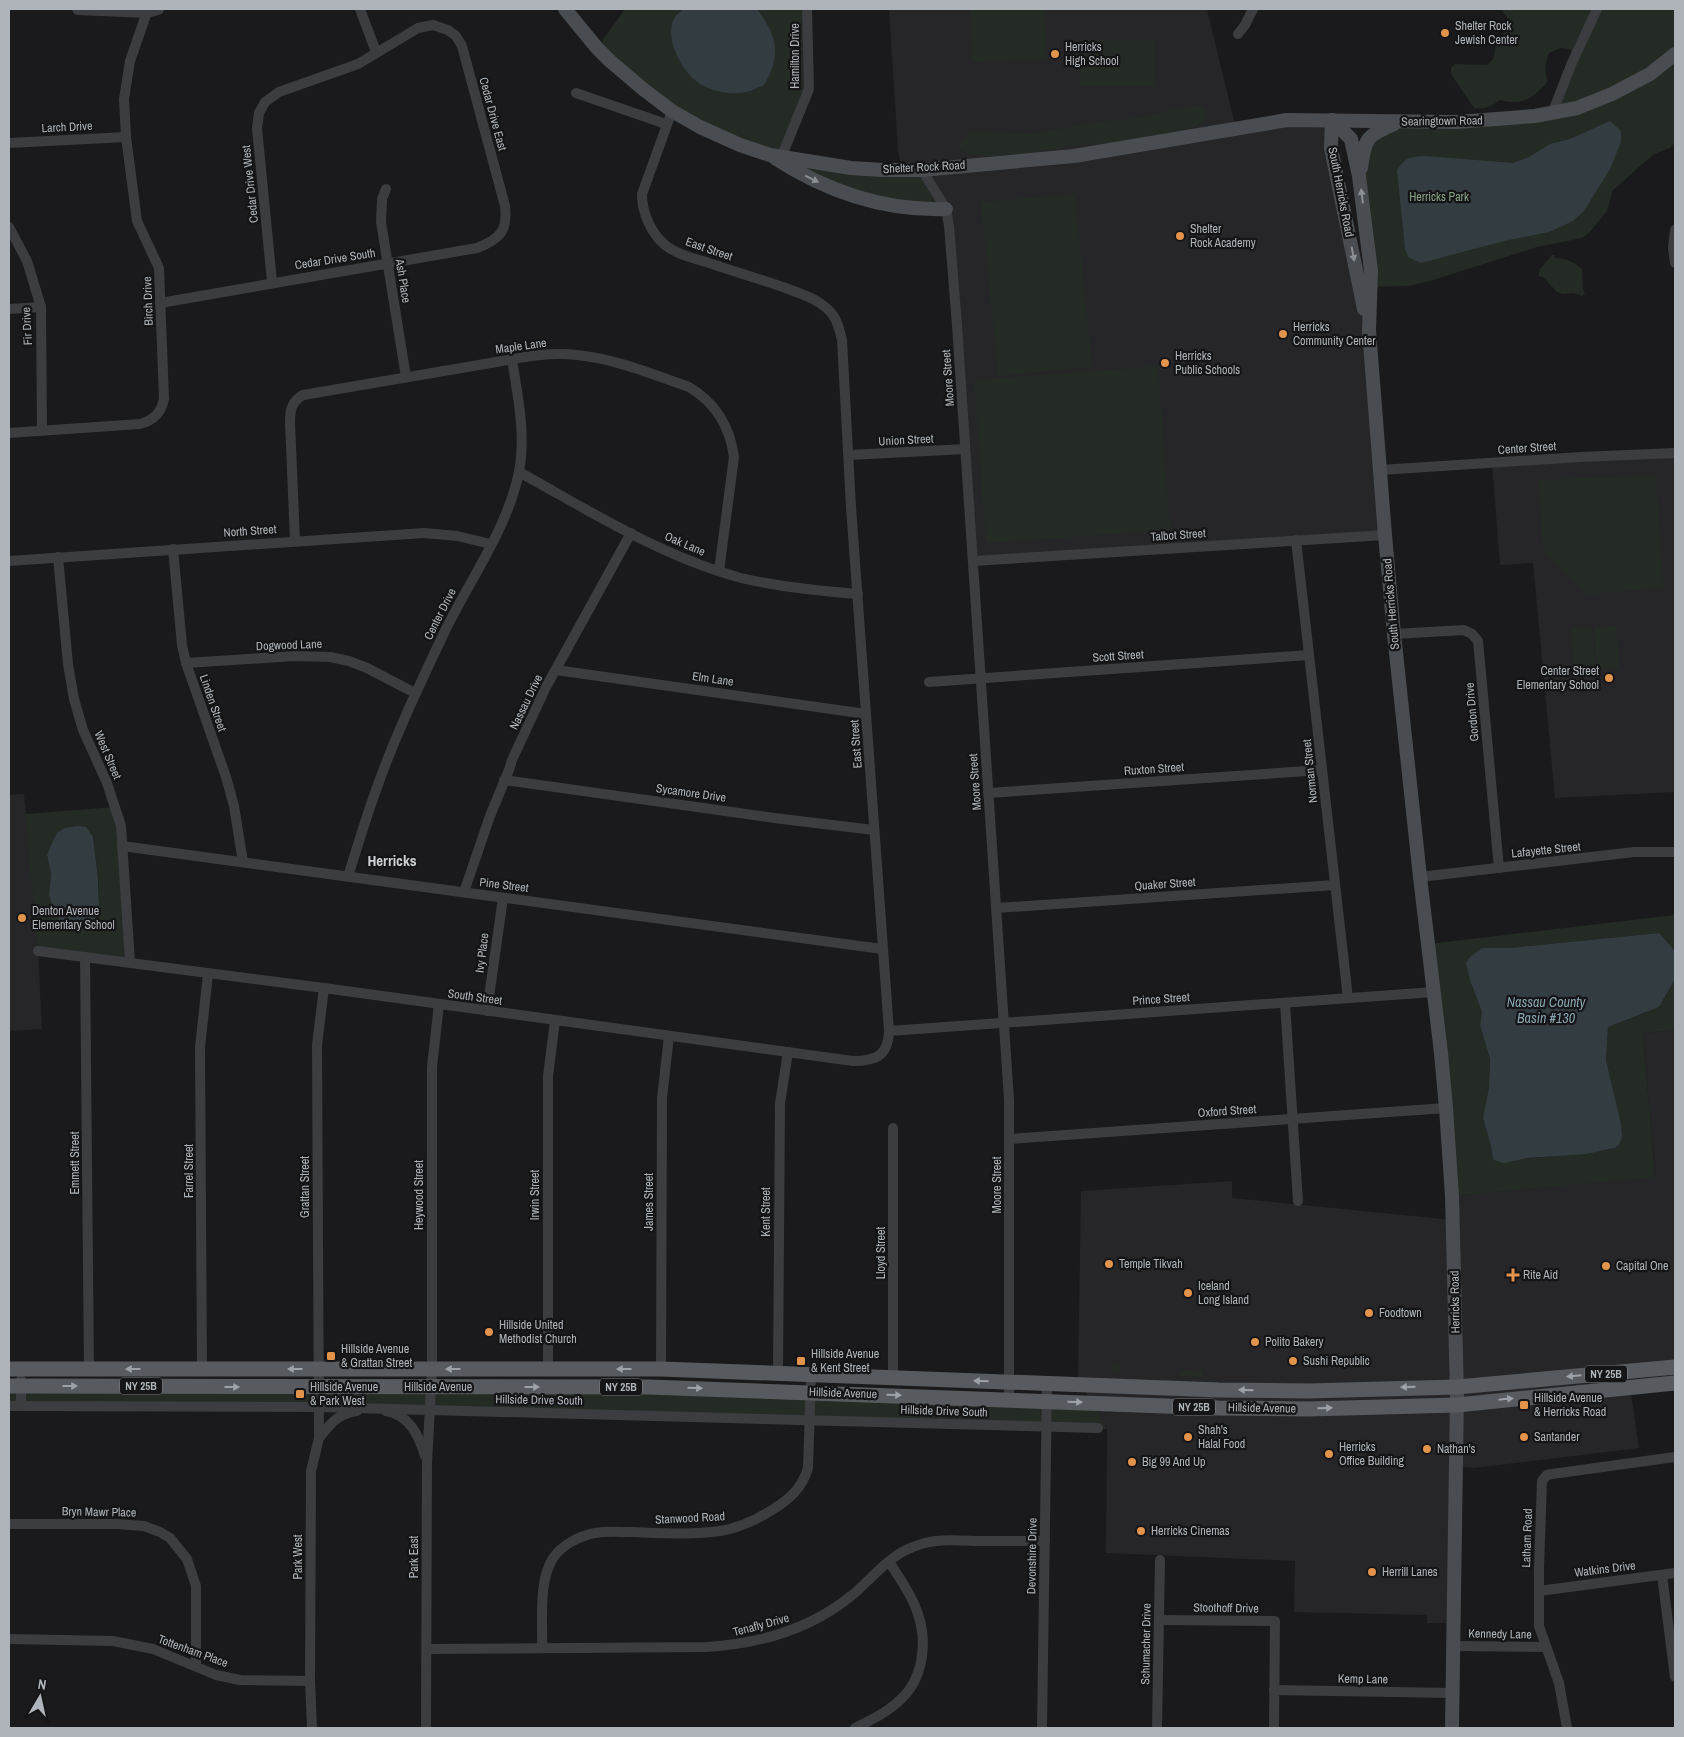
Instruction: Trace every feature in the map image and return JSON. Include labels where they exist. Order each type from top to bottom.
[{"type":"main road","name":"Shelter Rock Road","points":[[565,9],[610,61],[672,111],[700,128],[740,145],[776,156],[866,170],[922,170],[1074,156],[1287,120],[1332,120]]},
{"type":"main road","name":"Searingtown Road","points":[[1332,120],[1399,122],[1478,121],[1552,114],[1577,108],[1612,94],[1650,74],[1675,54]]},
{"type":"main road","name":"South Herricks Road","points":[[1332,120],[1351,139],[1360,176],[1371,270],[1369,330],[1385,534],[1420,878]]},
{"type":"main road","name":"South Herricks Road","points":[[1332,120],[1331,148],[1369,330]]},
{"type":"main road","points":[[1360,176],[1364,145],[1370,135],[1399,122]]},
{"type":"main road","points":[[776,156],[794,170],[834,190],[883,204],[905,208],[946,209]]},
{"type":"main road","name":"Herricks Road","points":[[1420,878],[1446,1108],[1452,1196],[1457,1387],[1452,1728]]},
{"type":"main road","name":"Hillside Avenue","points":[[15,1369],[661,1369],[1047,1384],[1264,1390],[1457,1387],[1675,1367]]},
{"type":"main road","name":"Hillside Avenue","points":[[15,1386],[649,1387],[1219,1408],[1308,1409],[1457,1405],[1675,1383]]},
{"type":"street","points":[[78,9],[152,11]]},
{"type":"street","points":[[360,9],[376,52]]},
{"type":"street","name":"Hamilton Drive","points":[[776,156],[809,89],[807,9]]},
{"type":"street","points":[[1238,34],[1253,9]]},
{"type":"street","points":[[1552,114],[1571,65],[1597,9]]},
{"type":"street","name":"Birch Drive","points":[[9,433],[140,424],[148,422],[162,408],[164,399],[159,268],[137,221],[126,137],[124,99],[130,61],[152,11]]},
{"type":"street","name":"Cedar Drive East","points":[[376,52],[418,28],[433,25],[448,30],[456,36],[462,46],[504,206],[505,224]]},
{"type":"street","name":"Cedar Drive West","points":[[272,282],[257,128],[259,112],[265,102],[279,92],[358,64],[376,52]]},
{"type":"street","points":[[576,93],[666,124]]},
{"type":"street","name":"East Street","points":[[672,111],[642,194],[646,219],[656,235],[666,246],[683,254],[816,300],[833,316],[838,325],[842,340],[851,507],[889,1031]]},
{"type":"street","name":"Larch Drive","points":[[9,143],[126,137]]},
{"type":"street","name":"Moore Street","points":[[922,170],[946,209],[949,226],[973,562],[1010,1139],[1009,1400]]},
{"type":"street","name":"Ash Place","points":[[386,188],[382,199],[381,222],[406,377]]},
{"type":"street","name":"Cedar Drive South","points":[[160,303],[272,282],[477,248],[492,242],[502,231],[505,224]]},
{"type":"street","name":"Fir Drive","points":[[9,226],[27,261],[41,307],[42,430]]},
{"type":"street","points":[[1675,230],[1673,248],[1675,262]]},
{"type":"street","points":[[9,309],[41,307]]},
{"type":"street","name":"Maple Lane","points":[[296,541],[290,411],[298,398],[303,395],[512,360],[554,354],[574,354],[600,357],[689,387],[708,401],[726,424],[734,457],[719,571]]},
{"type":"street","name":"Center Drive","points":[[348,876],[375,792],[415,694],[445,630],[491,544],[514,494],[519,472],[522,432],[512,360]]},
{"type":"street","name":"Union Street","points":[[849,455],[965,449]]},
{"type":"street","name":"Center Street","points":[[1380,470],[1675,453]]},
{"type":"street","name":"Oak Lane","points":[[519,472],[669,552],[719,571],[769,583],[858,594]]},
{"type":"street","name":"North Street","points":[[9,561],[424,532],[457,536],[491,544]]},
{"type":"street","name":"Nassau Drive","points":[[464,892],[490,816],[512,760],[546,687],[631,533]]},
{"type":"street","name":"Talbot Street","points":[[973,562],[1385,534]]},
{"type":"street","name":"Norman Street","points":[[1296,540],[1348,998]]},
{"type":"street","name":"Linden Street","points":[[173,549],[182,645],[186,664],[226,777],[234,806],[243,862]]},
{"type":"street","name":"West Street","points":[[58,557],[68,664],[74,699],[83,730],[116,807],[121,826],[130,962]]},
{"type":"street","name":"Gordon Drive","points":[[1394,634],[1464,630],[1472,634],[1478,641],[1499,868]]},
{"type":"street","name":"Scott Street","points":[[929,682],[1309,655]]},
{"type":"street","name":"Dogwood Lane","points":[[186,664],[294,656],[330,657],[349,661],[367,668],[415,694]]},
{"type":"street","name":"Elm Lane","points":[[556,670],[866,714]]},
{"type":"street","name":"Ruxton Street","points":[[988,793],[1322,770]]},
{"type":"street","name":"Sycamore Drive","points":[[504,780],[874,830]]},
{"type":"street","name":"Pine Street","points":[[122,846],[836,941],[882,949]]},
{"type":"street","name":"Lafayette Street","points":[[1420,878],[1634,852],[1675,852]]},
{"type":"street","name":"Quaker Street","points":[[996,908],[1335,885]]},
{"type":"street","name":"Ivy Place","points":[[487,1011],[503,898]]},
{"type":"street","name":"South Street","points":[[38,951],[324,988],[853,1061],[868,1061],[880,1056],[887,1046],[889,1031]]},
{"type":"street","name":"Emmett Street","points":[[86,957],[89,1369]]},
{"type":"street","name":"Farrel Street","points":[[202,1369],[200,1047],[208,974]]},
{"type":"street","name":"Grattan Street","points":[[318,1387],[317,1045],[324,988]]},
{"type":"street","name":"Prince Street","points":[[889,1031],[1434,992]]},
{"type":"street","points":[[1285,1003],[1298,1201]]},
{"type":"street","name":"Heywood Street","points":[[431,1386],[432,1067],[439,1004]]},
{"type":"street","name":"Irwin Street","points":[[548,1369],[548,1076],[555,1021]]},
{"type":"street","name":"James Street","points":[[661,1369],[662,1098],[669,1036]]},
{"type":"street","name":"Kent Street","points":[[778,1374],[780,1103],[788,1052]]},
{"type":"street","name":"Oxford Street","points":[[1010,1139],[1446,1108]]},
{"type":"street","name":"Lloyd Street","points":[[893,1128],[893,1378]]},
{"type":"street","points":[[15,1369],[15,1386],[21,1406]]},
{"type":"street","name":"Stanwood Road","points":[[542,1648],[545,1579],[553,1558],[564,1546],[595,1533],[721,1531],[746,1525],[757,1520],[795,1493],[804,1480],[808,1468],[811,1375]]},
{"type":"street","name":"Devonshire Drive","points":[[1042,1728],[1047,1384]]},
{"type":"street","name":"Park East","points":[[426,1728],[427,1463],[431,1386]]},
{"type":"street","name":"Park West","points":[[312,1728],[310,1681],[311,1471],[319,1438],[318,1387]]},
{"type":"street","name":"Hillside Drive South","points":[[9,1406],[430,1409],[1098,1428]]},
{"type":"street","points":[[319,1438],[334,1420],[349,1412],[371,1408],[394,1412],[410,1424],[420,1439],[427,1463]]},
{"type":"street","name":"Latham Road","points":[[1567,1728],[1559,1683],[1539,1626],[1541,1485],[1544,1478],[1552,1474],[1675,1456]]},
{"type":"street","name":"Bryn Mawr Place","points":[[9,1524],[117,1524],[144,1526],[170,1538],[187,1559],[196,1586],[196,1666]]},
{"type":"street","name":"Tenafly Drive","points":[[427,1648],[706,1647],[752,1642],[802,1626],[825,1614],[850,1597],[889,1562],[912,1547],[933,1541],[1045,1541]]},
{"type":"street","name":"Schumacher Drive","points":[[1157,1728],[1160,1560]]},
{"type":"street","points":[[855,1728],[884,1713],[902,1698],[920,1670],[924,1648],[922,1625],[913,1600],[889,1562]]},
{"type":"street","name":"Watkins Drive","points":[[1539,1591],[1675,1573]]},
{"type":"street","points":[[1662,1575],[1675,1677]]},
{"type":"street","name":"Stoothoff Drive","points":[[1159,1620],[1275,1621],[1274,1728]]},
{"type":"street","name":"Tottenham Place","points":[[9,1639],[113,1641],[153,1649],[216,1675],[240,1680],[310,1681]]},
{"type":"street","name":"Kennedy Lane","points":[[1453,1646],[1546,1647]]},
{"type":"street","name":"Kemp Lane","points":[[1274,1690],[1452,1693]]},
{"type":"shaded area","name":"Herricks Public Schools","points":[[889,9],[1207,9],[1236,129],[1332,120],[1369,330],[1385,535],[973,561],[946,209],[901,170],[898,150]]},
{"type":"shaded area","name":"Center Street Elementary School","points":[[1675,453],[1675,792],[1555,798],[1533,563],[1500,565],[1492,463]]},
{"type":"shaded area","name":"Denton Avenue Elementary School","points":[[24,794],[38,951],[42,1029],[9,1031],[9,795]]},
{"type":"shaded area","points":[[1675,1030],[1675,1383],[1630,1387],[1639,1448],[1474,1468],[1455,1466],[1453,1623],[1427,1623],[1427,1615],[1294,1612],[1295,1561],[1106,1553],[1107,1429],[1078,1379],[1081,1191],[1232,1181],[1232,1198],[1453,1220],[1453,1196],[1655,1176],[1643,1033]]},
{"type":"green space","points":[[625,9],[807,9],[809,90],[782,157],[922,170],[946,209],[883,205],[700,127],[597,48]]},
{"type":"green space","points":[[970,9],[1045,9],[1047,60],[972,62]]},
{"type":"green space","name":"Herricks Park","points":[[1500,9],[1675,9],[1675,142],[1670,148],[1654,154],[1613,190],[1607,211],[1589,233],[1582,238],[1537,247],[1409,286],[1370,287],[1359,176],[1370,135],[1380,130],[1552,114],[1575,56],[1570,49],[1561,48],[1549,53],[1545,66],[1547,82],[1537,93],[1526,100],[1508,102],[1500,100],[1488,107],[1474,108],[1451,74],[1451,68],[1455,64],[1487,65],[1493,59],[1497,43],[1509,26],[1507,17]]},
{"type":"green space","points":[[1079,40],[1155,40],[1155,86],[1080,86]]},
{"type":"green space","points":[[1193,105],[1201,106],[1207,111],[1206,118],[1198,126],[1157,138],[1111,145],[1087,144],[1023,154],[993,156],[970,155],[960,149],[959,145],[968,131],[1032,134],[1094,122],[1130,119]]},
{"type":"green space","points":[[1075,194],[1092,367],[998,376],[981,202]]},
{"type":"green space","points":[[1552,255],[1555,255],[1555,258],[1570,261],[1582,269],[1585,294],[1582,296],[1573,293],[1563,294],[1557,292],[1544,278],[1539,276],[1539,270]]},
{"type":"green space","points":[[1158,366],[1170,530],[986,543],[974,380]]},
{"type":"green space","points":[[1655,475],[1664,588],[1587,594],[1544,553],[1538,480]]},
{"type":"green space","points":[[1616,626],[1619,668],[1597,670],[1594,627]]},
{"type":"green space","points":[[1592,627],[1595,670],[1574,671],[1571,629]]},
{"type":"green space","points":[[115,807],[130,962],[38,951],[25,814]],"holes":[[[57,833],[93,837],[99,889],[98,909],[95,919],[75,923],[56,916],[49,895],[51,873],[47,855]]]},
{"type":"green space","points":[[1675,915],[1675,953],[1659,933],[1510,948],[1482,948],[1471,983],[1482,1012],[1480,1025],[1490,1059],[1489,1087],[1483,1118],[1492,1156],[1498,1162],[1609,1150],[1619,1145],[1621,1124],[1606,1060],[1608,1027],[1659,1007],[1675,979],[1675,1030],[1643,1033],[1655,1177],[1453,1196],[1428,944]]},
{"type":"green space","points":[[1116,1362],[1122,1368],[1116,1374],[1110,1368]]},
{"type":"green space","points":[[1180,1370],[1203,1371],[1202,1377],[1180,1376]]},
{"type":"green space","points":[[9,1386],[649,1387],[1092,1403],[1107,1429],[810,1419],[9,1406]]},
{"type":"water","points":[[683,9],[757,9],[769,28],[775,46],[773,64],[764,85],[741,93],[730,93],[713,90],[696,81],[677,56],[671,35],[675,17]]},
{"type":"water","points":[[1610,121],[1621,131],[1621,142],[1610,169],[1584,211],[1573,221],[1549,232],[1504,241],[1421,263],[1408,257],[1405,248],[1397,170],[1403,162],[1412,157],[1425,156],[1513,163],[1529,157],[1550,144],[1570,139]]},
{"type":"water","points":[[86,827],[93,837],[98,877],[99,908],[95,919],[75,923],[61,921],[56,916],[49,895],[51,873],[47,855],[57,833],[65,828]]},
{"type":"water","name":"Nassau County Basin #130","points":[[1659,933],[1675,951],[1675,979],[1659,1007],[1608,1027],[1606,1060],[1621,1124],[1622,1137],[1619,1145],[1615,1148],[1586,1154],[1528,1158],[1503,1163],[1494,1160],[1483,1118],[1489,1087],[1490,1059],[1480,1025],[1482,1012],[1466,963],[1471,956],[1482,948],[1510,948]]},
{"type":"place","name":"Shelter Rock Jewish Center","points":[[1445,33]]},
{"type":"place","name":"Herricks High School","points":[[1055,54]]},
{"type":"place","name":"Shelter Rock Academy","points":[[1180,236]]},
{"type":"place","name":"Herricks Community Center","points":[[1283,334]]},
{"type":"place","name":"Herricks Public Schools","points":[[1165,363]]},
{"type":"place","name":"Center Street Elementary School","points":[[1609,678]]},
{"type":"place","name":"Denton Avenue Elementary School","points":[[22,918]]},
{"type":"place","name":"Temple Tikvah","points":[[1109,1264]]},
{"type":"place","name":"Capital One","points":[[1606,1266]]},
{"type":"place","name":"Rite Aid","points":[[1513,1275]]},
{"type":"place","name":"Iceland Long Island","points":[[1188,1293]]},
{"type":"place","name":"Foodtown","points":[[1369,1313]]},
{"type":"place","name":"Hillside United Methodist Church","points":[[489,1332]]},
{"type":"place","name":"Polito Bakery","points":[[1255,1342]]},
{"type":"place","name":"Hillside Avenue & Grattan Street","points":[[331,1356]]},
{"type":"place","name":"Hillside Avenue & Kent Street","points":[[801,1361]]},
{"type":"place","name":"Sushi Republic","points":[[1293,1361]]},
{"type":"place","name":"Hillside Avenue & Park West","points":[[300,1394]]},
{"type":"place","name":"Hillside Avenue & Herricks Road","points":[[1524,1405]]},
{"type":"place","name":"Shah's Halal Food","points":[[1188,1437]]},
{"type":"place","name":"Santander","points":[[1524,1437]]},
{"type":"place","name":"Nathan's","points":[[1427,1449]]},
{"type":"place","name":"Herricks Office Building","points":[[1329,1454]]},
{"type":"place","name":"Big 99 And Up","points":[[1132,1462]]},
{"type":"place","name":"Herricks Cinemas","points":[[1141,1531]]},
{"type":"place","name":"Herrill Lanes","points":[[1372,1572]]},
{"type":"district","name":"Herricks","points":[[392,861]]}]
